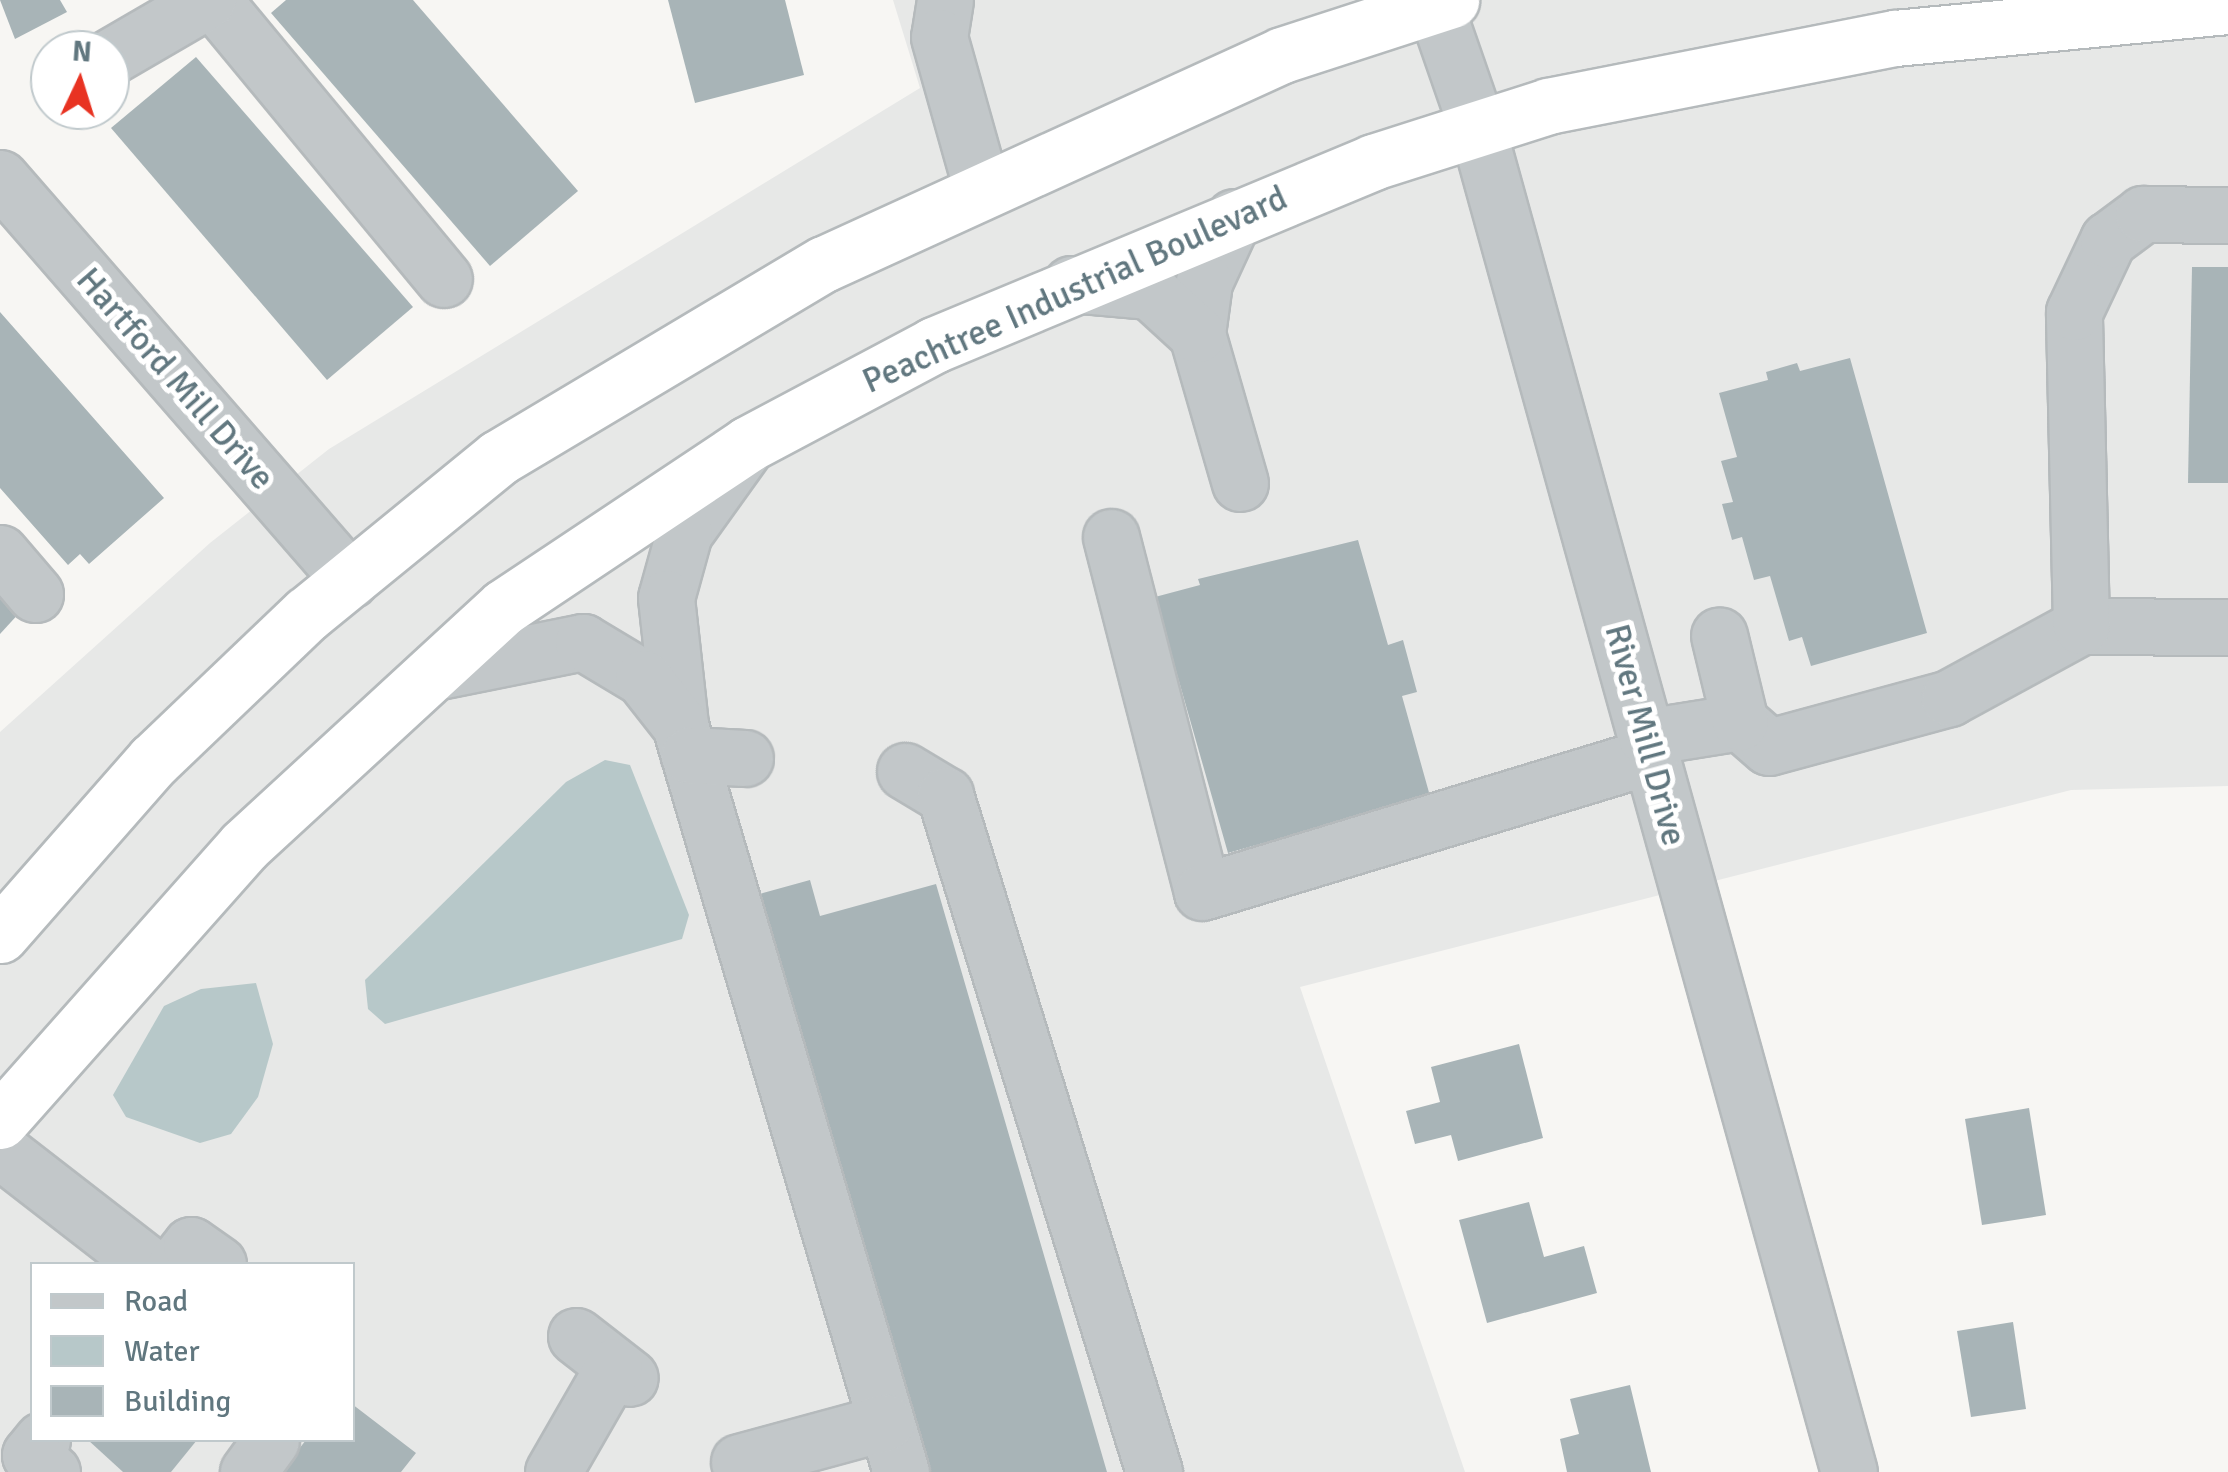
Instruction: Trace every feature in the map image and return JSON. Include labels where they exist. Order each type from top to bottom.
[{"type":"highway","points":[[0,935],[154,760],[350,580],[498,458],[682,344],[824,264],[1282,55],[1439,2]]},
{"type":"highway","name":"Peachtree Industrial Boulevard","points":[[0,1120],[244,846],[504,607],[748,444],[934,345],[1234,217],[1477,127],[1548,106],[1894,38],[2228,6]]},
{"type":"street","points":[[130,46],[211,0],[444,280]]},
{"type":"street","points":[[944,0],[938,37],[999,182]]},
{"type":"street","points":[[984,0],[968,22],[999,182]]},
{"type":"street","name":"River Mill Drive","points":[[1439,2],[1477,127],[1849,1472]]},
{"type":"street","name":"Hartford Mill Drive","points":[[0,178],[350,580]]},
{"type":"street","points":[[2081,626],[2074,312],[2108,240],[2143,214],[2228,216]]},
{"type":"street","points":[[1234,217],[1204,282],[1197,334],[1240,482]]},
{"type":"street","points":[[1071,284],[1150,291],[1197,334]]},
{"type":"street","points":[[738,1462],[894,1447],[685,740],[666,598],[684,533],[748,444]]},
{"type":"street","points":[[1111,537],[1202,892],[1648,746],[1740,722]]},
{"type":"street","points":[[0,554],[35,594]]},
{"type":"street","points":[[1720,635],[1740,722],[1769,747],[1949,698],[2081,626],[2228,627]]},
{"type":"street","points":[[434,672],[582,642],[643,678],[685,740],[745,758]]},
{"type":"street","points":[[904,771],[945,795],[1154,1472]]},
{"type":"street","points":[[0,902],[60,864]]},
{"type":"street","points":[[0,1150],[144,1262]]},
{"type":"street","points":[[178,1262],[191,1245],[215,1262]]},
{"type":"street","points":[[554,1472],[607,1360]]},
{"type":"street","points":[[40,1442],[30,1455],[52,1472]]},
{"type":"street","points":[[248,1472],[270,1442]]},
{"type":"shaded area","points":[[893,0],[2228,0],[2228,786],[2071,790],[1300,987],[1465,1472],[0,1472],[0,732],[210,543],[329,449],[920,88]]},
{"type":"water","points":[[605,760],[630,765],[689,915],[682,939],[385,1024],[368,1009],[365,980],[566,782]]},
{"type":"water","points":[[256,983],[273,1044],[258,1097],[231,1134],[200,1143],[126,1117],[113,1095],[164,1006],[201,989]]},
{"type":"building","points":[[0,0],[60,0],[67,12],[15,39]]},
{"type":"building","points":[[286,0],[413,0],[578,191],[490,266],[271,13]]},
{"type":"building","points":[[668,0],[785,0],[804,75],[695,103]]},
{"type":"building","points":[[196,57],[413,307],[327,380],[113,130],[130,130],[130,112]]},
{"type":"building","points":[[2192,267],[2228,267],[2228,483],[2188,483]]},
{"type":"building","points":[[0,312],[164,498],[89,564],[80,554],[68,565],[0,488]]},
{"type":"building","points":[[1850,358],[1927,633],[1811,666],[1802,637],[1789,641],[1770,576],[1754,580],[1742,537],[1732,540],[1722,504],[1733,502],[1721,461],[1737,457],[1719,393],[1768,380],[1766,372],[1797,363],[1800,371]]},
{"type":"building","points":[[1358,540],[1388,645],[1403,640],[1417,692],[1402,696],[1430,796],[1228,853],[1155,597],[1200,585],[1198,579]]},
{"type":"building","points":[[0,590],[22,610],[0,634]]},
{"type":"building","points":[[810,880],[820,916],[936,884],[1107,1472],[926,1472],[756,895]]},
{"type":"building","points":[[1519,1044],[1543,1138],[1458,1161],[1451,1135],[1415,1144],[1406,1111],[1440,1102],[1431,1067]]},
{"type":"building","points":[[2029,1108],[2046,1215],[1982,1225],[1965,1119]]},
{"type":"building","points":[[1529,1202],[1544,1257],[1584,1246],[1597,1293],[1487,1323],[1459,1220]]},
{"type":"building","points":[[2013,1322],[2026,1409],[1971,1417],[1957,1331]]},
{"type":"building","points":[[1630,1385],[1651,1472],[1567,1472],[1560,1439],[1579,1434],[1570,1399]]},
{"type":"building","points":[[355,1406],[416,1453],[401,1472],[281,1472],[304,1442],[355,1442]]},
{"type":"building","points":[[90,1442],[195,1442],[171,1472],[123,1472]]}]
